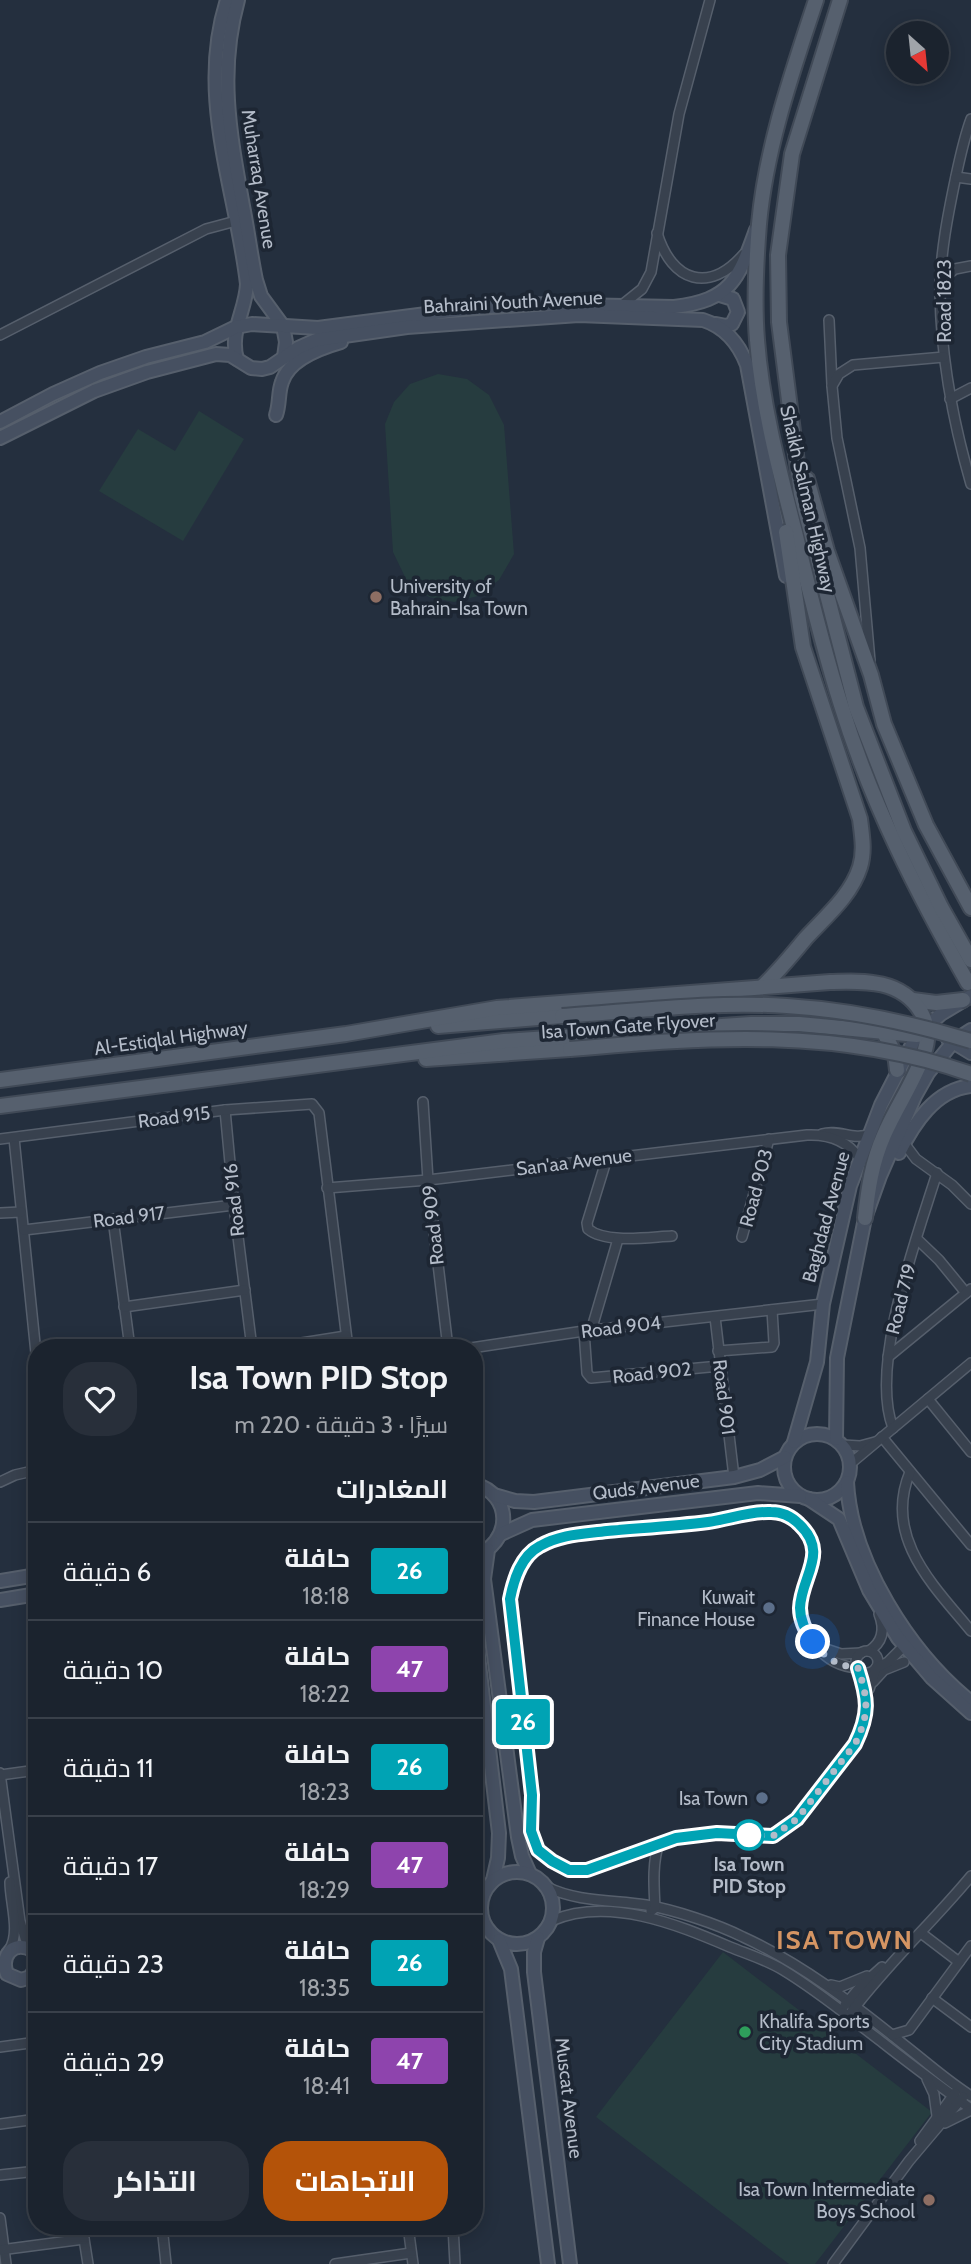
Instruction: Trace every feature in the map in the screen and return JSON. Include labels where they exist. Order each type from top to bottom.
[{"type":"main road","name":"Shaikh Salman Highway","points":[[816,0],[769,152],[759,222],[757,339],[762,376],[779,467],[841,705],[866,775],[967,993]]},
{"type":"main road","name":"Shaikh Salman Highway","points":[[843,0],[835,16],[792,154],[778,256],[779,321],[801,494],[856,706],[904,831],[941,907],[971,960]]},
{"type":"main road","points":[[791,413],[827,551],[871,675],[884,724],[926,825],[971,908]]},
{"type":"main road","points":[[762,987],[840,902],[855,880],[861,865],[863,844],[860,819],[803,647],[779,467]]},
{"type":"main road","points":[[799,1024],[792,1005],[790,984],[802,942]]},
{"type":"main road","points":[[346,1034],[497,1008],[790,984],[861,981],[883,984],[913,1000],[936,1003],[967,993]]},
{"type":"main road","points":[[865,1218],[875,1159],[924,1053],[924,1032],[913,1000]]},
{"type":"main road","name":"Isa Town Gate Flyover","points":[[346,1034],[562,1016],[722,1006],[787,1006],[865,1015],[971,1041]]},
{"type":"main road","points":[[0,1106],[504,1041],[728,1025],[799,1024],[884,1032],[924,1032]]},
{"type":"main road","points":[[884,1032],[895,1054],[897,1070]]},
{"type":"main road","name":"Al-Estiqlal Highway","points":[[0,1080],[346,1034]]},
{"type":"main road","name":"Isa Town Gate Flyover","points":[[285,1068],[673,1040],[775,1038],[872,1047],[971,1074]]},
{"type":"street","name":"Muharraq Avenue","points":[[227,0],[218,36],[214,84],[219,134],[247,284],[247,296],[233,341],[237,359]]},
{"type":"street","name":"Muharraq Avenue","points":[[238,0],[227,62],[230,130],[256,280],[261,296],[283,326]]},
{"type":"street","points":[[622,306],[642,289],[651,272],[679,114],[710,0]]},
{"type":"street","name":"Road 1823","points":[[970,480],[950,399],[940,292],[944,248],[956,177],[971,119]]},
{"type":"street","points":[[956,177],[971,179]]},
{"type":"street","points":[[0,335],[206,229],[236,221]]},
{"type":"street","points":[[712,323],[726,326],[737,318],[737,304],[733,299],[720,295],[736,278],[759,222]]},
{"type":"street","points":[[657,232],[667,258],[686,274],[698,278],[706,278],[729,269],[750,248]]},
{"type":"street","points":[[944,248],[952,262],[967,266]]},
{"type":"street","points":[[942,279],[952,271],[967,266]]},
{"type":"street","name":"Bahraini Youth Avenue","points":[[0,422],[100,373],[146,357],[205,342],[236,327],[262,323],[318,328],[526,304],[674,307],[692,305],[720,295]]},
{"type":"street","name":"Bahraini Youth Avenue","points":[[0,438],[69,402],[119,381],[216,354],[225,354],[251,368],[262,369],[316,340],[407,327],[579,315],[654,317],[712,323]]},
{"type":"street","points":[[829,320],[837,438],[860,548],[871,675]]},
{"type":"street","points":[[712,323],[735,341],[747,365],[791,608],[803,647]]},
{"type":"street","points":[[283,326],[286,342],[284,357]]},
{"type":"street","points":[[275,415],[281,384],[288,369],[294,364],[330,345],[407,327]]},
{"type":"street","points":[[832,386],[839,374],[853,365],[944,357]]},
{"type":"street","points":[[950,399],[971,388]]},
{"type":"street","name":"Baghdad Avenue","points":[[794,1442],[817,1363],[823,1304],[850,1186],[860,1159],[897,1070],[940,1014],[967,993]]},
{"type":"street","name":"Baghdad Avenue","points":[[840,1442],[838,1358],[865,1218],[915,1096],[928,1073],[954,1041],[971,1030]]},
{"type":"street","points":[[924,1032],[954,1041],[971,1053]]},
{"type":"street","points":[[865,1218],[904,1143],[932,1103],[954,1089],[971,1086]]},
{"type":"street","name":"Road 909","points":[[423,1102],[428,1180],[447,1339]]},
{"type":"street","name":"Road 915","points":[[0,1139],[225,1110],[308,1103],[315,1106],[319,1113],[346,1339]]},
{"type":"street","name":"Road 916","points":[[225,1110],[251,1339]]},
{"type":"street","name":"San'aa Avenue","points":[[327,1188],[428,1180],[834,1132],[855,1137],[870,1134]]},
{"type":"street","points":[[821,1135],[847,1145],[860,1159]]},
{"type":"street","points":[[14,1138],[35,1339]]},
{"type":"street","name":"Road 903","points":[[742,1237],[769,1139]]},
{"type":"street","points":[[904,1143],[916,1159],[937,1173],[971,1204]]},
{"type":"street","points":[[896,1157],[916,1159]]},
{"type":"street","points":[[607,1158],[587,1227],[594,1234],[618,1239],[671,1236]]},
{"type":"street","name":"Road 719","points":[[893,1428],[887,1406],[888,1357],[892,1330],[937,1173]]},
{"type":"street","name":"Road 917","points":[[24,1230],[234,1205]]},
{"type":"street","points":[[0,1213],[22,1212]]},
{"type":"street","points":[[113,1219],[129,1339]]},
{"type":"street","points":[[888,1357],[969,1291],[917,1238]]},
{"type":"street","points":[[587,1331],[618,1239]]},
{"type":"street","points":[[124,1307],[245,1290]]},
{"type":"street","name":"Road 904","points":[[483,1346],[587,1331],[823,1304]]},
{"type":"street","points":[[718,1351],[772,1347],[772,1310]]},
{"type":"street","name":"Road 901","points":[[715,1317],[734,1477]]},
{"type":"street","name":"Road 902","points":[[587,1331],[587,1373],[591,1378],[720,1366]]},
{"type":"street","points":[[327,1339],[346,1336]]},
{"type":"street","points":[[850,1464],[971,1363]]},
{"type":"street","points":[[928,1399],[969,1446]]},
{"type":"street","points":[[868,1693],[856,1662],[880,1642],[883,1627],[869,1590],[839,1519],[793,1490],[784,1475],[785,1457],[794,1442],[804,1436],[826,1434],[840,1442],[860,1446],[879,1439]]},
{"type":"street","points":[[879,1439],[971,1545]]},
{"type":"street","points":[[840,1442],[847,1451],[850,1464],[847,1482],[850,1511],[869,1565],[920,1665],[945,1692],[971,1713]]},
{"type":"street","name":"Quds Avenue","points":[[494,1495],[515,1501],[534,1502],[734,1477],[760,1470],[785,1457]]},
{"type":"street","points":[[0,1482],[28,1472]]},
{"type":"street","points":[[910,1472],[902,1508],[907,1538],[928,1580],[971,1631]]},
{"type":"street","points":[[805,1498],[818,1500],[835,1495],[847,1482]]},
{"type":"street","points":[[483,1488],[494,1495],[502,1509],[503,1526],[501,1534],[483,1552]]},
{"type":"street","name":"Quds Avenue","points":[[501,1534],[532,1520],[758,1493],[805,1498]]},
{"type":"street","points":[[868,1652],[878,1661],[876,1668],[868,1693],[864,1721],[855,1744],[797,1819],[782,1831],[773,1836],[717,1833],[698,1835],[659,1843],[577,1871],[552,1861],[538,1850],[531,1831],[532,1795],[510,1599],[515,1578],[524,1562],[538,1547],[562,1536],[708,1522],[757,1512],[782,1513],[804,1528],[813,1547],[812,1568],[800,1608],[803,1626],[813,1642],[830,1660],[867,1673],[876,1668],[888,1662],[920,1665]]},
{"type":"street","points":[[488,1550],[484,1572],[486,1592],[518,1838],[530,1874],[557,1892],[641,1905],[705,1922],[743,1937],[796,1964],[852,2003],[962,2095],[971,2110],[935,2131]]},
{"type":"street","points":[[0,1581],[28,1576]]},
{"type":"street","points":[[869,1590],[905,1638],[971,1702]]},
{"type":"street","points":[[0,1600],[28,1595]]},
{"type":"street","points":[[813,1642],[831,1652],[841,1654],[868,1652],[905,1638]]},
{"type":"street","points":[[888,1662],[905,1638]]},
{"type":"street","points":[[868,1693],[884,1670],[904,1662]]},
{"type":"street","points":[[483,1719],[499,1833],[498,1858],[493,1880]]},
{"type":"street","points":[[483,1737],[487,1741]]},
{"type":"street","points":[[28,1771],[0,1774],[12,1870],[22,1930],[28,1942]]},
{"type":"street","points":[[655,1908],[655,1858],[659,1843]]},
{"type":"street","points":[[647,1847],[655,1858]]},
{"type":"street","points":[[12,1870],[10,1885],[15,1938],[4,1957],[4,1975],[20,1980],[28,1978]]},
{"type":"street","points":[[483,1892],[493,1880],[510,1872],[530,1874]]},
{"type":"street","points":[[852,2003],[921,1933],[971,1876]]},
{"type":"street","points":[[483,1929],[499,1940],[519,1944],[538,1938],[551,1921],[553,1903],[547,1887]]},
{"type":"street","points":[[641,1905],[653,1893]]},
{"type":"street","points":[[633,1915],[655,1908]]},
{"type":"street","points":[[551,1921],[572,1914],[596,1911],[633,1915],[688,1930],[780,1968],[845,2013],[924,2075],[962,2095]]},
{"type":"street","points":[[921,1933],[959,1962]]},
{"type":"street","name":"Muscat Avenue","points":[[538,1938],[534,1952],[534,1972],[570,2264]]},
{"type":"street","points":[[499,1940],[511,1969],[548,2264]]},
{"type":"street","points":[[4,1957],[20,1946],[28,1951]]},
{"type":"street","points":[[892,2035],[909,2030],[970,1951]]},
{"type":"street","points":[[845,2013],[878,1971],[897,1956]]},
{"type":"street","points":[[827,1984],[840,1987],[878,1971]]},
{"type":"street","points":[[932,1998],[971,2027]]},
{"type":"street","points":[[909,2030],[910,2049]]},
{"type":"street","points":[[0,2046],[28,2043]]},
{"type":"street","points":[[924,2075],[934,2094],[937,2116]]},
{"type":"street","points":[[909,2161],[937,2116],[962,2095]]},
{"type":"street","points":[[833,2264],[962,2095]]},
{"type":"street","points":[[0,2124],[28,2120]]},
{"type":"street","points":[[0,2175],[28,2172]]},
{"type":"street","points":[[0,2218],[6,2264]]},
{"type":"street","points":[[83,2235],[88,2264]]},
{"type":"street","points":[[163,2235],[166,2264]]},
{"type":"street","points":[[409,2235],[413,2264]]},
{"type":"street","points":[[453,2235],[455,2264]]},
{"type":"street","points":[[2,2249],[83,2239]]},
{"type":"street","points":[[335,2264],[411,2253]]},
{"type":"green space","points":[[438,374],[467,379],[489,395],[504,425],[514,554],[499,580],[478,596],[454,602],[429,597],[406,579],[393,552],[385,424],[394,402],[410,384]]},
{"type":"green space","points":[[199,411],[244,439],[183,541],[99,491],[138,429],[175,451]]},
{"type":"green space","name":"Khalifa Sports City Stadium","points":[[723,1952],[932,2112],[815,2264],[789,2264],[596,2117]]},
{"type":"bus line","name":"26","points":[[813,1642],[803,1626],[800,1608],[812,1568],[813,1547],[804,1528],[782,1513],[757,1512],[708,1522],[562,1536],[538,1547],[524,1562],[515,1578],[510,1599],[532,1795],[531,1831],[538,1850],[552,1861],[577,1871],[587,1870],[676,1838],[717,1833],[773,1836],[782,1831],[797,1819],[855,1744],[864,1721],[867,1696],[858,1668]]},
{"type":"place","name":"University of Bahrain-Isa Town","points":[[376,597]]},
{"type":"place","name":"Kuwait Finance House","points":[[769,1608]]},
{"type":"place","name":"Isa Town","points":[[762,1798]]},
{"type":"place","name":"Isa Town PID Stop","points":[[749,1835]]},
{"type":"place","name":"Khalifa Sports City Stadium","points":[[745,2032]]},
{"type":"place","name":"Isa Town Intermediate Boys School","points":[[929,2200]]},
{"type":"district","name":"ISA TOWN","points":[[845,1940]]},
{"type":"route","points":[[749,1835],[773,1836],[797,1819],[855,1744],[864,1721],[867,1696],[858,1668],[850,1668],[830,1660],[813,1642]]}]
